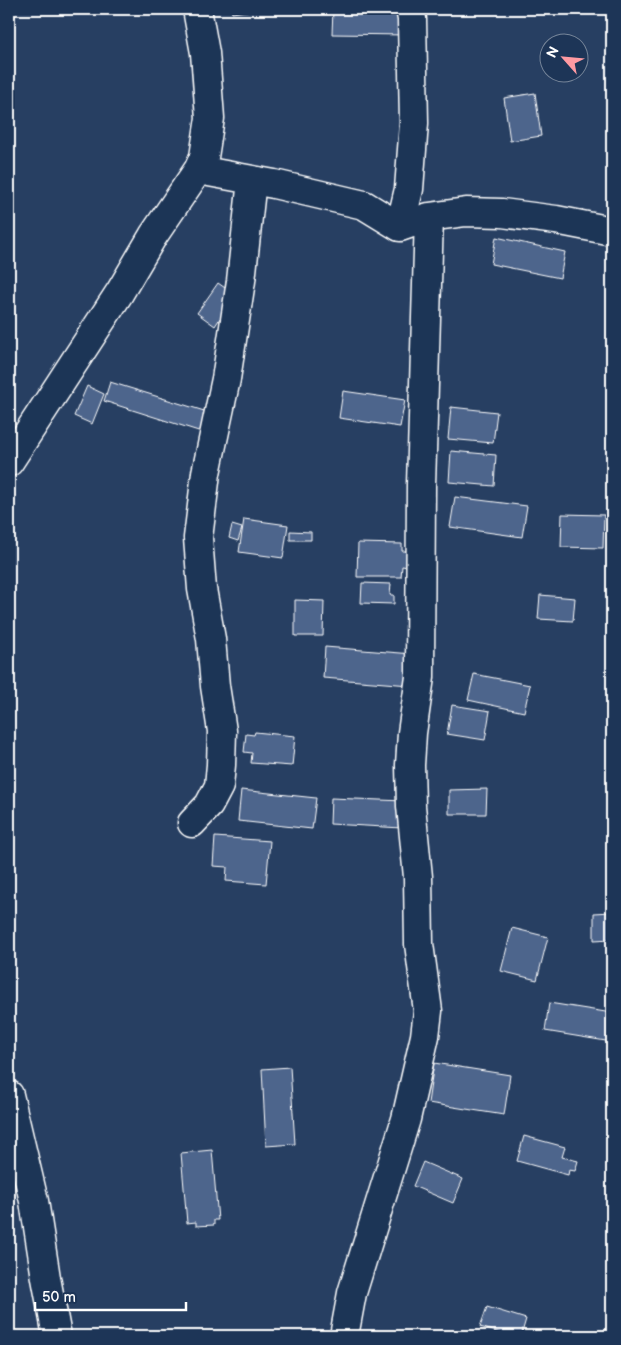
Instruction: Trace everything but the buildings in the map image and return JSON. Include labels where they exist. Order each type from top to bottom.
[{"type":"street","points":[[9,462],[120,292],[153,236],[198,170],[204,157],[210,118],[205,53],[197,9]]},
{"type":"street","points":[[400,227],[409,189],[414,123],[412,19],[410,9]]},
{"type":"street","points":[[198,170],[364,205],[400,227]]},
{"type":"street","points":[[192,823],[210,805],[219,786],[221,765],[222,731],[215,686],[211,639],[202,589],[198,538],[206,473],[226,379],[252,180]]},
{"type":"street","points":[[400,227],[429,216],[466,212],[502,213],[556,220],[612,231]]},
{"type":"street","points":[[344,1336],[352,1293],[406,1120],[425,1036],[428,1010],[419,944],[418,877],[411,806],[410,765],[412,733],[420,677],[422,485],[429,216]]},
{"type":"street","points":[[9,1095],[34,1201],[57,1336]]}]
